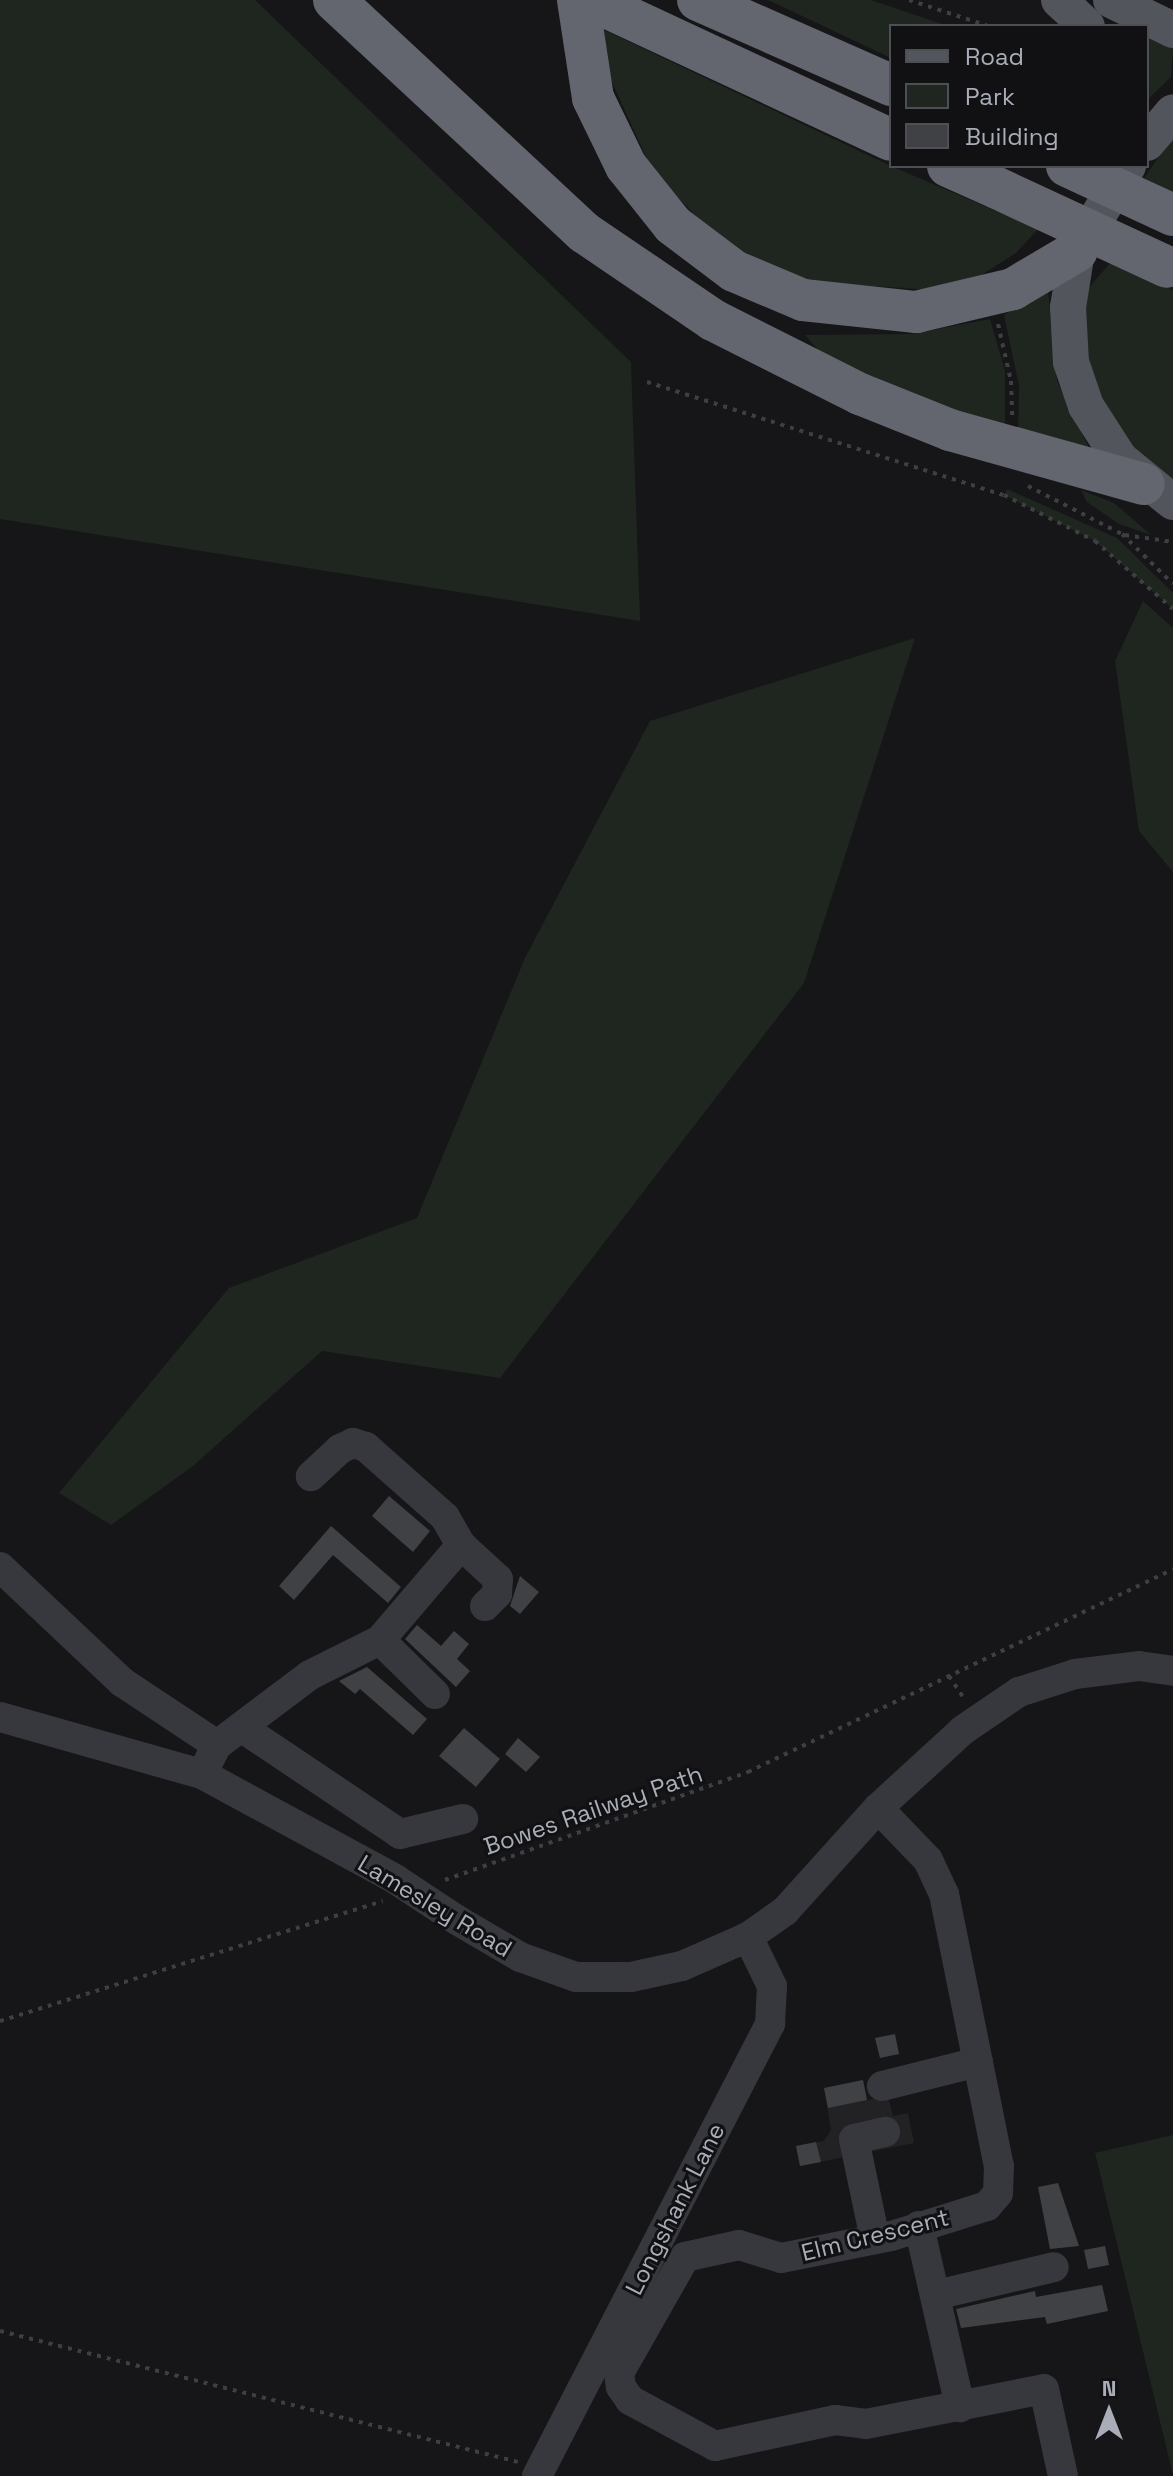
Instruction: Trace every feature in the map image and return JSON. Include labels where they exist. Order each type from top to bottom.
[{"type":"highway","points":[[334,0],[562,213],[713,320],[860,394],[950,430],[1163,501]]},
{"type":"highway","points":[[578,0],[593,98],[626,166],[673,225],[734,271],[803,300],[916,312],[1013,289],[1077,251]]},
{"type":"highway","points":[[591,0],[889,139]]},
{"type":"highway","points":[[698,0],[889,84]]},
{"type":"highway","points":[[952,168],[1170,268]]},
{"type":"highway","points":[[1071,168],[1173,215]]},
{"type":"main road","points":[[1059,0],[1085,24]]},
{"type":"main road","points":[[1111,0],[1173,30]]},
{"type":"main road","points":[[1149,141],[1173,112]]},
{"type":"main road","points":[[1122,170],[1077,251],[1067,331],[1076,384],[1099,430],[1163,501]]},
{"type":"street","points":[[311,1476],[340,1449],[353,1443],[366,1447],[445,1517],[461,1545],[498,1579],[497,1594],[485,1606]]},
{"type":"street","points":[[202,1774],[229,1736],[324,1666],[380,1640],[461,1545]]},
{"type":"street","points":[[0,1567],[122,1682],[229,1736],[400,1834],[463,1819]]},
{"type":"street","points":[[380,1640],[435,1694]]},
{"type":"street","name":"Lamesley Road","points":[[0,1717],[202,1774],[520,1957],[576,1977],[631,1977],[682,1966],[748,1937],[785,1911],[878,1808],[963,1730],[1019,1692],[1075,1674],[1139,1666],[1173,1671]]},
{"type":"street","name":"Elm Crescent","points":[[878,1808],[928,1860],[944,1894],[978,2062],[998,2193],[987,2206],[875,2239],[781,2258],[739,2245],[685,2257],[673,2268],[619,2373],[621,2387],[630,2400],[715,2446],[835,2420],[866,2424],[1044,2389],[1063,2476]]},
{"type":"street","name":"Longshank Lane","points":[[539,2472],[770,2024],[772,1986],[748,1937]]},
{"type":"street","points":[[882,2086],[978,2062]]},
{"type":"street","points":[[875,2239],[854,2139],[885,2132]]},
{"type":"street","points":[[919,2226],[960,2407]]},
{"type":"street","points":[[936,2295],[1054,2267]]},
{"type":"path","points":[[909,0],[982,24]]},
{"type":"path","points":[[996,319],[1011,381],[1011,430]]},
{"type":"path","points":[[647,382],[1019,501],[1095,541],[1173,609]]},
{"type":"path","points":[[1024,485],[1122,534],[1173,542]]},
{"type":"path","points":[[1122,534],[1173,584]]},
{"type":"path","name":"Bowes Railway Path","points":[[442,1881],[748,1772],[1173,1569]]},
{"type":"path","points":[[0,2021],[396,1888]]},
{"type":"path","points":[[0,2331],[539,2472]]},
{"type":"shaded area","points":[[863,2080],[867,2100],[888,2096],[893,2116],[908,2113],[914,2143],[800,2166],[796,2146],[824,2141],[831,2130],[824,2088]]},
{"type":"green space","points":[[0,0],[255,0],[631,362],[640,621],[0,519]]},
{"type":"green space","points":[[768,0],[871,0],[942,24],[889,24],[889,57]]},
{"type":"green space","points":[[600,28],[889,165],[889,168],[896,168],[1038,229],[1016,253],[972,281],[932,290],[811,282],[761,263],[712,233],[652,170],[611,80]]},
{"type":"green space","points":[[1149,39],[1173,48],[1171,77],[1149,98]]},
{"type":"green space","points":[[1173,137],[1173,192],[1144,178]]},
{"type":"green space","points":[[1111,262],[1173,290],[1173,486],[1156,476],[1101,407],[1082,331],[1087,290]]},
{"type":"green space","points":[[1048,289],[1057,381],[1092,454],[1018,435],[1019,386],[1004,315]]},
{"type":"green space","points":[[990,319],[1005,371],[1005,431],[960,419],[818,350],[805,335],[910,334]]},
{"type":"green space","points":[[1007,489],[1117,538],[1173,593],[1173,609],[1095,541],[1004,495]]},
{"type":"green space","points":[[1081,490],[1114,503],[1151,535],[1119,524],[1087,502]]},
{"type":"green space","points":[[1143,601],[1173,628],[1173,872],[1139,831],[1115,661]]},
{"type":"green space","points":[[915,638],[804,983],[500,1378],[322,1351],[193,1466],[111,1525],[59,1493],[229,1288],[417,1218],[525,958],[650,721]]},
{"type":"green space","points":[[1173,2135],[1173,2475],[1095,2153]]},
{"type":"building","points":[[389,1496],[430,1531],[413,1552],[372,1516]]},
{"type":"building","points":[[331,1526],[401,1587],[388,1603],[333,1555],[294,1600],[279,1586]]},
{"type":"building","points":[[520,1576],[539,1592],[520,1614],[510,1606]]},
{"type":"building","points":[[417,1625],[441,1646],[454,1631],[469,1644],[457,1659],[470,1671],[456,1687],[405,1639]]},
{"type":"building","points":[[367,1667],[427,1719],[413,1735],[360,1689],[355,1694],[339,1681]]},
{"type":"building","points":[[464,1728],[500,1759],[476,1787],[439,1756]]},
{"type":"building","points":[[518,1738],[540,1757],[526,1772],[505,1754]]},
{"type":"building","points":[[895,2034],[899,2054],[880,2058],[875,2038]]},
{"type":"building","points":[[863,2080],[867,2100],[828,2108],[824,2088]]},
{"type":"building","points":[[816,2142],[821,2162],[800,2166],[796,2146]]},
{"type":"building","points":[[1058,2183],[1079,2246],[1050,2249],[1038,2187]]},
{"type":"building","points":[[1105,2246],[1109,2265],[1088,2269],[1084,2250]]},
{"type":"building","points":[[1102,2285],[1108,2311],[1047,2324],[1045,2317],[961,2328],[956,2309],[1035,2291],[1036,2297]]}]
